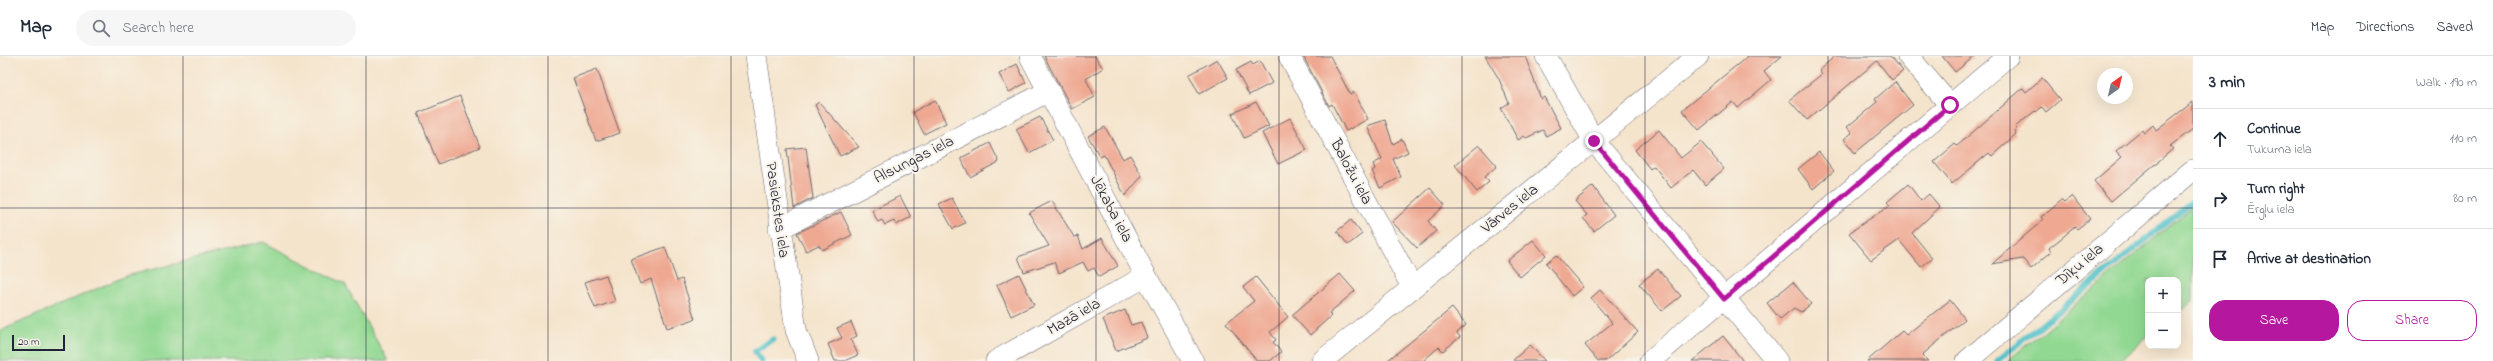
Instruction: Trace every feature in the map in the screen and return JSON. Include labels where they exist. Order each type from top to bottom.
[{"type":"street","name":"Pasiekstes iela","points":[[756,56],[780,229],[796,330],[808,361]]},
{"type":"street","name":"Jēkaba iela","points":[[1030,56],[1146,276],[1193,361]]},
{"type":"street","name":"Baložu iela","points":[[1289,56],[1412,287]]},
{"type":"street","points":[[1546,56],[1594,141],[1777,361]]},
{"type":"street","name":"Vārves iela","points":[[1322,361],[1698,56]]},
{"type":"street","points":[[1908,56],[1950,105]]},
{"type":"street","points":[[1650,361],[2008,56]]},
{"type":"street","name":"Alsungas iela","points":[[780,229],[1049,91]]},
{"type":"street","name":"Dīķu iela","points":[[1967,361],[2193,170]]},
{"type":"street","name":"Mazā iela","points":[[1000,359],[1146,276]]},
{"type":"green space","points":[[2193,206],[2193,301],[2181,311],[2181,277],[2145,277],[2145,339],[2118,361],[2007,361]]},
{"type":"green space","points":[[263,242],[345,284],[388,361],[0,361],[0,331],[126,276]]},
{"type":"building","points":[[1044,56],[1095,56],[1103,68],[1086,79],[1095,97],[1072,109]]},
{"type":"building","points":[[1303,56],[1330,56],[1350,94],[1354,92],[1368,119],[1346,131],[1332,104],[1329,106]]},
{"type":"building","points":[[1485,56],[1525,56],[1541,99],[1544,97],[1561,128],[1546,136],[1543,130],[1526,138],[1524,136],[1518,140],[1501,108],[1509,103],[1499,79]]},
{"type":"building","points":[[1748,56],[1782,56],[1764,71],[1771,80],[1738,108],[1733,102],[1699,130],[1682,110]]},
{"type":"building","points":[[1835,56],[1890,56],[1903,71],[1892,80],[1877,61],[1807,120],[1789,100],[1822,74],[1819,70]]},
{"type":"building","points":[[1942,56],[1975,56],[1955,72]]},
{"type":"building","points":[[1217,59],[1228,78],[1199,94],[1189,75]]},
{"type":"building","points":[[1260,61],[1272,83],[1249,95],[1236,70],[1251,62],[1253,65]]},
{"type":"building","points":[[1017,64],[1026,83],[1009,92],[999,74]]},
{"type":"building","points":[[597,69],[620,133],[596,141],[573,78]]},
{"type":"building","points":[[2042,78],[2060,100],[2046,112],[2042,107],[2036,112],[2035,111],[2015,127],[2017,129],[2014,131],[2016,134],[1992,156],[1989,153],[1952,184],[1934,162],[1955,144],[1957,146],[2023,88],[2026,92]]},
{"type":"building","points":[[1895,82],[1913,105],[1855,153],[1844,139],[1852,133],[1847,127],[1877,102],[1875,99]]},
{"type":"building","points":[[460,96],[480,147],[438,164],[418,113]]},
{"type":"building","points":[[935,100],[946,123],[924,134],[913,112]]},
{"type":"building","points":[[819,102],[859,147],[840,156],[815,105]]},
{"type":"building","points":[[1256,102],[1269,126],[1244,138],[1232,114]]},
{"type":"building","points":[[2193,102],[2193,129],[2170,146],[2173,149],[2111,201],[2094,181],[2122,157],[2116,151],[2142,130],[2144,133],[2153,125],[2156,130]]},
{"type":"building","points":[[1040,117],[1053,140],[1029,153],[1016,129]]},
{"type":"building","points":[[1290,118],[1307,150],[1278,164],[1262,133]]},
{"type":"building","points":[[1385,120],[1393,144],[1402,139],[1408,152],[1393,159],[1401,177],[1380,188],[1372,171],[1375,169],[1373,164],[1382,159],[1367,126]]},
{"type":"building","points":[[1105,127],[1123,159],[1130,155],[1142,176],[1125,196],[1104,155],[1100,157],[1088,136]]},
{"type":"building","points":[[1659,130],[1681,158],[1701,142],[1724,169],[1705,185],[1693,170],[1671,188],[1654,166],[1650,169],[1635,150]]},
{"type":"building","points":[[990,143],[999,162],[970,177],[961,158]]},
{"type":"building","points":[[1479,145],[1497,166],[1484,177],[1489,182],[1477,192],[1455,165]]},
{"type":"building","points":[[806,147],[813,198],[794,208],[787,149]]},
{"type":"building","points":[[1819,152],[1834,171],[1813,189],[1798,169]]},
{"type":"building","points":[[1908,184],[1921,201],[1929,194],[1940,207],[1912,233],[1932,258],[1921,267],[1899,240],[1871,260],[1849,233],[1890,205],[1887,202]]},
{"type":"building","points":[[1593,186],[1614,215],[1594,231],[1583,218],[1587,215],[1575,201]]},
{"type":"building","points":[[1430,188],[1445,205],[1428,221],[1436,231],[1417,248],[1392,222]]},
{"type":"building","points":[[900,196],[911,217],[896,225],[894,221],[885,225],[882,220],[878,222],[872,210]]},
{"type":"building","points":[[2072,196],[2090,219],[2077,229],[2075,227],[2049,248],[2051,252],[2031,269],[2023,259],[1992,264],[2043,220],[2041,217],[2062,199],[2065,202]]},
{"type":"building","points":[[952,198],[965,223],[953,229],[939,204]]},
{"type":"building","points":[[1052,201],[1074,237],[1078,236],[1083,249],[1102,238],[1118,266],[1099,277],[1094,268],[1088,271],[1083,262],[1059,273],[1054,262],[1024,272],[1018,257],[1049,246],[1029,213]]},
{"type":"building","points":[[841,212],[852,235],[822,250],[819,245],[806,251],[797,233]]},
{"type":"building","points":[[1351,220],[1362,234],[1348,245],[1337,231]]},
{"type":"building","points":[[1533,240],[1546,255],[1520,277],[1507,261]]},
{"type":"building","points":[[665,247],[677,281],[682,279],[695,319],[667,328],[651,279],[640,284],[631,259]]},
{"type":"building","points":[[1556,255],[1583,287],[1572,296],[1546,263]]},
{"type":"building","points":[[1658,269],[1681,296],[1662,311],[1639,284]]},
{"type":"building","points":[[1019,274],[1034,305],[1011,316],[997,285]]},
{"type":"building","points":[[1340,274],[1355,291],[1329,313],[1331,316],[1310,335],[1292,315]]},
{"type":"building","points":[[606,275],[615,301],[595,308],[585,282]]},
{"type":"building","points":[[1256,277],[1288,317],[1270,332],[1276,340],[1273,342],[1281,352],[1270,361],[1257,361],[1226,323],[1254,301],[1243,287]]},
{"type":"building","points":[[1793,282],[1811,304],[1801,312],[1794,308],[1780,319],[1767,303]]},
{"type":"building","points":[[1600,290],[1638,332],[1606,361],[1598,361],[1585,345],[1612,323],[1591,298]]},
{"type":"building","points":[[1950,300],[1965,319],[1922,355],[1928,361],[1867,361],[1902,331],[1906,335]]},
{"type":"building","points":[[1452,308],[1466,325],[1457,333],[1460,337],[1443,351],[1439,347],[1423,361],[1387,361]]},
{"type":"building","points":[[1125,310],[1131,325],[1141,322],[1147,338],[1116,351],[1103,319]]},
{"type":"building","points":[[851,322],[857,336],[851,339],[858,355],[844,361],[835,361],[828,344],[842,338],[837,328]]},
{"type":"building","points":[[1723,336],[1743,361],[1692,361]]},
{"type":"building","points":[[1530,345],[1545,361],[1512,361]]},
{"type":"waterway","points":[[1997,361],[2193,201]]},
{"type":"waterway","points":[[761,361],[755,351],[773,339]]},
{"type":"route","points":[[1594,141],[1724,299],[1950,105]]}]
